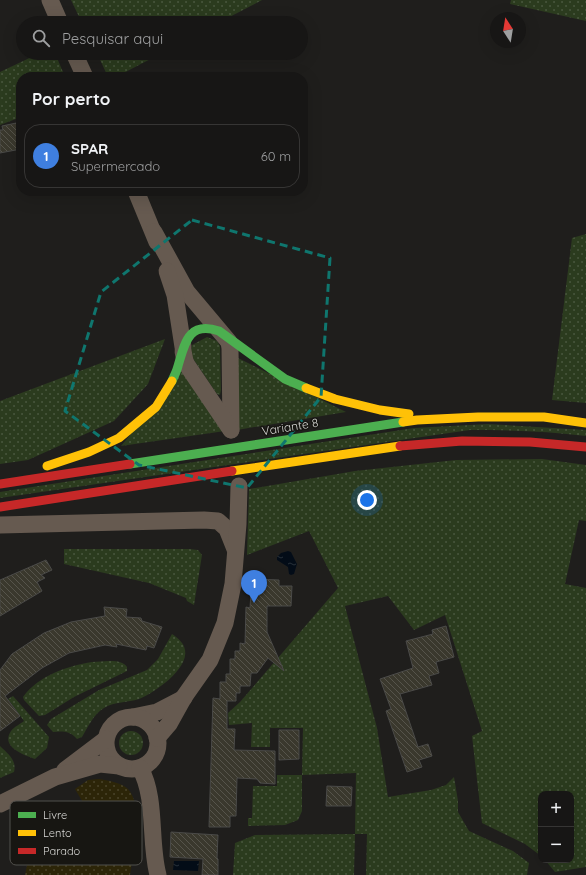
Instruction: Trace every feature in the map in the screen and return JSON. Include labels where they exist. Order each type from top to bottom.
[{"type":"main road","points":[[0,479],[27,473],[89,452],[119,438],[156,407],[178,368],[183,349],[188,338],[191,334],[200,329],[210,328],[219,331],[285,378],[335,399],[380,410],[411,414],[478,417]]},
{"type":"main road","name":"Variante 8","points":[[0,484],[417,420],[478,417],[544,417],[586,423]]},
{"type":"main road","points":[[0,507],[395,446],[462,441],[485,441],[530,442],[586,447]]},
{"type":"street","points":[[50,0],[57,16]]},
{"type":"street","points":[[77,60],[83,72]]},
{"type":"street","points":[[138,196],[154,232],[187,292],[229,342],[231,430],[187,365],[183,356],[174,294],[154,232]]},
{"type":"street","points":[[157,738],[169,724],[184,698],[210,660],[225,623],[233,584],[239,486],[229,510],[219,517],[204,520]]},
{"type":"street","points":[[0,525],[204,520],[218,521],[227,529],[236,551]]},
{"type":"street","points":[[119,766],[108,755],[106,750],[106,739],[113,725],[122,719],[157,712],[184,698]]},
{"type":"street","points":[[0,804],[55,777],[100,764],[132,769],[140,768],[148,764],[153,759],[158,745],[155,731],[146,721],[133,717]]},
{"type":"street","points":[[55,777],[106,739]]},
{"type":"street","points":[[140,768],[146,778],[148,788],[158,875]]},
{"type":"highlighted area","points":[[192,220],[330,258],[321,397],[247,488],[139,465],[65,411],[101,292]]},
{"type":"green space","points":[[71,0],[262,0],[231,16],[79,16]]},
{"type":"green space","points":[[511,0],[586,0],[586,21],[510,4]]},
{"type":"green space","points":[[25,60],[58,60],[63,72],[16,72],[16,119],[0,125],[0,72]]},
{"type":"green space","points":[[100,60],[149,60],[126,72],[106,72]]},
{"type":"green space","points":[[586,234],[586,403],[552,400],[572,238]]},
{"type":"green space","points":[[207,337],[217,341],[220,346],[220,395],[217,394],[190,354],[192,345]]},
{"type":"green space","points":[[165,339],[148,384],[114,421],[28,460],[0,464],[0,401]]},
{"type":"green space","points":[[238,358],[346,412],[237,430]]},
{"type":"green space","points":[[183,370],[225,431],[121,446]]},
{"type":"green space","points":[[488,424],[586,430],[586,436],[528,431],[470,430],[0,498],[0,492],[414,428]]},
{"type":"green space","points":[[542,459],[586,465],[586,521],[579,520],[565,584],[586,588],[586,867],[555,872],[548,863],[574,863],[574,791],[538,791],[538,854],[525,844],[482,823],[472,736],[482,731],[445,615],[414,630],[388,596],[345,606],[377,728],[388,797],[431,790],[446,785],[454,777],[458,801],[458,812],[469,831],[513,851],[529,863],[527,875],[366,875],[367,834],[355,834],[356,773],[302,775],[303,728],[270,728],[270,747],[251,747],[252,723],[229,725],[228,713],[240,702],[338,588],[309,531],[247,555],[249,489],[355,471],[456,460]]},
{"type":"green space","points":[[64,549],[198,550],[202,555],[194,605],[187,601],[186,598],[149,583],[64,564]]},
{"type":"green space","points":[[172,634],[182,643],[185,650],[185,657],[182,665],[161,686],[139,699],[112,704],[104,708],[94,718],[82,737],[77,739],[72,734],[66,732],[53,732],[47,725],[51,719],[99,690],[147,670],[158,659]]},
{"type":"green space","points":[[92,662],[121,662],[127,667],[127,671],[74,697],[45,715],[39,716],[24,700],[23,697],[30,689],[46,677],[73,666]]},
{"type":"green space","points":[[13,696],[49,737],[47,748],[35,759],[15,750],[9,742],[8,737],[11,731],[24,721],[8,699]]},
{"type":"green space","points":[[126,731],[136,731],[143,738],[143,748],[136,755],[126,755],[119,748],[119,738]]},
{"type":"green space","points":[[0,746],[9,755],[15,768],[14,772],[0,778]]},
{"type":"green space","points":[[277,775],[302,775],[302,811],[298,820],[285,825],[248,826],[248,818],[252,818],[253,786],[277,786]]},
{"type":"green space","points":[[355,834],[354,875],[233,875],[235,843],[255,835]]},
{"type":"sand","points":[[99,779],[122,785],[128,789],[134,801],[82,801],[75,789],[88,780]]},
{"type":"sand","points":[[27,865],[132,865],[130,875],[25,875]]},
{"type":"water","points":[[288,551],[291,552],[297,564],[294,574],[291,575],[289,574],[288,567],[277,560],[277,557],[281,553]]},
{"type":"water","points":[[174,861],[199,861],[198,871],[173,870]]},
{"type":"building","points":[[16,123],[16,150],[0,153],[0,130],[3,130],[2,126]]},
{"type":"building","points":[[46,560],[52,570],[41,575],[45,578],[37,582],[42,591],[0,616],[0,580]]},
{"type":"building","points":[[253,579],[279,580],[279,586],[292,586],[291,606],[267,606],[267,632],[284,671],[268,658],[257,673],[251,673],[250,686],[240,686],[240,693],[236,693],[236,701],[227,701],[227,729],[235,729],[234,750],[275,751],[275,784],[260,783],[257,779],[237,778],[236,816],[230,816],[230,827],[209,827],[213,698],[220,699],[220,682],[226,682],[226,674],[230,674],[230,659],[235,659],[235,651],[240,651],[240,643],[245,644],[246,607],[250,608],[251,592],[253,592]]},
{"type":"building","points":[[104,607],[127,609],[126,617],[141,618],[142,621],[162,627],[154,648],[147,646],[146,650],[116,644],[117,647],[105,645],[69,653],[42,668],[5,696],[20,716],[0,731],[0,670],[12,654],[44,633],[71,622],[105,616]]},
{"type":"building","points":[[446,626],[454,657],[436,662],[439,673],[429,676],[432,685],[400,694],[418,747],[428,744],[432,756],[419,760],[422,767],[407,772],[386,711],[391,709],[380,679],[413,668],[406,641],[433,634],[432,630]]},
{"type":"building","points":[[279,730],[299,730],[299,759],[279,760]]},
{"type":"building","points":[[327,786],[352,787],[351,806],[326,806]]},
{"type":"building","points":[[171,832],[218,835],[218,875],[202,875],[203,859],[170,857]]},
{"type":"traffic: fast","points":[[172,381],[183,349],[190,336],[200,329],[209,329],[219,331],[285,379],[306,388]]},
{"type":"traffic: fast","points":[[130,464],[403,422]]},
{"type":"traffic: slow","points":[[47,466],[89,452],[119,438],[156,407],[172,381]]},
{"type":"traffic: slow","points":[[306,388],[335,399],[380,410],[409,414]]},
{"type":"traffic: slow","points":[[403,422],[478,417],[544,417],[586,423]]},
{"type":"traffic: slow","points":[[232,471],[400,446]]},
{"type":"traffic: jam","points":[[400,446],[462,441],[530,442],[586,447]]},
{"type":"traffic: jam","points":[[0,484],[130,464]]},
{"type":"traffic: jam","points":[[0,507],[232,471]]},
{"type":"place","name":"SPAR","points":[[254,603]]}]
